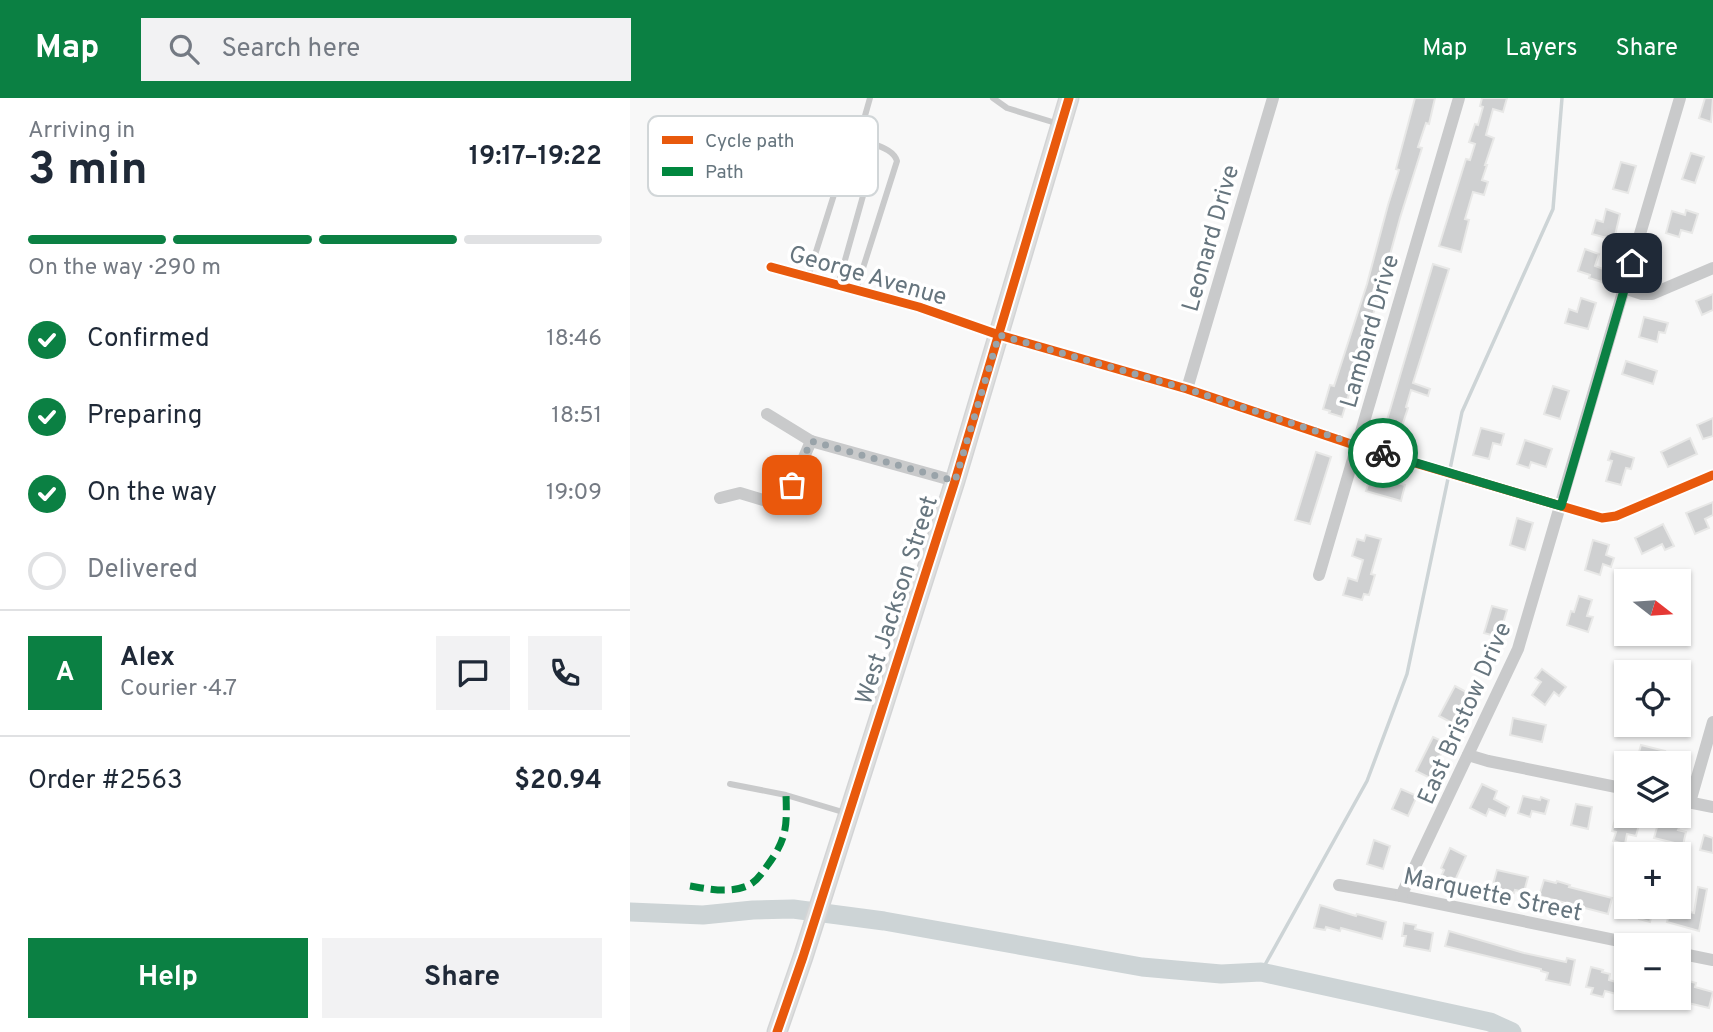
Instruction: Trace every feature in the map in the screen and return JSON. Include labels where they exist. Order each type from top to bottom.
[{"type":"street","name":"West Jackson Street","points":[[777,1032],[955,481],[1069,98]]},
{"type":"street","name":"Leonard Drive","points":[[1187,389],[1273,98]]},
{"type":"street","name":"Lambard Drive","points":[[1318,575],[1459,98]]},
{"type":"street","name":"East Bristow Drive","points":[[1401,896],[1518,649],[1680,98]]},
{"type":"street","name":"George Avenue","points":[[771,267],[919,307],[999,335],[1187,389],[1357,446],[1602,518],[1610,518],[1713,475]]},
{"type":"street","points":[[1624,288],[1652,294],[1713,268]]},
{"type":"street","points":[[767,414],[811,441],[955,481]]},
{"type":"street","points":[[720,498],[740,493],[783,506],[811,441]]},
{"type":"street","points":[[1691,782],[1713,722]]},
{"type":"street","points":[[1468,755],[1614,787]]},
{"type":"street","points":[[1691,802],[1713,807]]},
{"type":"street","name":"Marquette Street","points":[[1339,885],[1614,940]]},
{"type":"street","points":[[1691,956],[1713,960]]},
{"type":"lane","points":[[865,116],[870,98]]},
{"type":"lane","points":[[993,98],[1007,108],[1061,125]]},
{"type":"lane","points":[[856,290],[896,165],[896,156],[878,146]]},
{"type":"lane","points":[[808,277],[834,196]]},
{"type":"lane","points":[[838,285],[863,196]]},
{"type":"lane","points":[[730,784],[786,795],[849,814]]},
{"type":"building","points":[[1415,98],[1435,98],[1429,124],[1426,123],[1418,147],[1422,148],[1342,417],[1323,409],[1330,385],[1334,386],[1367,284],[1399,170],[1396,169]]},
{"type":"building","points":[[1482,98],[1507,98],[1503,112],[1493,109],[1486,135],[1494,138],[1482,180],[1488,182],[1484,195],[1473,192],[1465,219],[1469,220],[1461,252],[1439,246],[1466,159],[1470,160],[1475,144],[1469,142],[1475,124],[1478,125],[1483,107],[1480,106]]},
{"type":"building","points":[[1705,98],[1713,98],[1711,122],[1699,118]]},
{"type":"building","points":[[1691,153],[1704,157],[1695,183],[1682,179]]},
{"type":"building","points":[[1621,162],[1636,166],[1628,193],[1613,189]]},
{"type":"building","points":[[1606,209],[1620,214],[1614,240],[1592,234],[1596,220],[1603,222]]},
{"type":"building","points":[[1686,210],[1698,214],[1692,233],[1681,230],[1679,237],[1666,233],[1672,211],[1685,215]]},
{"type":"building","points":[[1585,249],[1599,254],[1595,266],[1606,270],[1602,282],[1578,271]]},
{"type":"building","points":[[1433,264],[1449,269],[1413,383],[1430,389],[1428,396],[1411,390],[1399,435],[1384,430]]},
{"type":"building","points":[[1713,294],[1713,310],[1702,315],[1696,301]]},
{"type":"building","points":[[1581,298],[1596,303],[1588,329],[1565,323],[1569,309],[1577,312]]},
{"type":"building","points":[[1644,317],[1668,323],[1665,333],[1659,332],[1657,342],[1639,337]]},
{"type":"building","points":[[1626,361],[1657,371],[1653,384],[1622,374]]},
{"type":"building","points":[[1553,386],[1569,391],[1560,419],[1544,414]]},
{"type":"building","points":[[1713,418],[1713,436],[1703,439],[1697,425]]},
{"type":"building","points":[[1481,428],[1504,434],[1501,445],[1493,443],[1489,459],[1473,455]]},
{"type":"building","points":[[1690,438],[1697,454],[1668,467],[1661,452]]},
{"type":"building","points":[[1525,440],[1552,449],[1546,467],[1531,462],[1529,468],[1517,464]]},
{"type":"building","points":[[1611,451],[1634,458],[1631,469],[1626,468],[1621,485],[1606,481],[1612,461],[1608,460]]},
{"type":"building","points":[[1316,452],[1331,457],[1310,524],[1295,520]]},
{"type":"building","points":[[1372,472],[1405,485],[1401,501],[1366,491]]},
{"type":"building","points":[[1713,502],[1713,515],[1705,519],[1709,528],[1695,534],[1686,513]]},
{"type":"building","points":[[1517,518],[1533,523],[1525,550],[1510,545]]},
{"type":"building","points":[[1663,524],[1674,546],[1665,550],[1662,544],[1642,554],[1635,538]]},
{"type":"building","points":[[1366,535],[1381,539],[1371,574],[1375,575],[1369,595],[1364,594],[1362,600],[1343,595],[1348,578],[1357,581],[1363,560],[1352,556],[1357,539],[1364,541]]},
{"type":"building","points":[[1593,540],[1609,545],[1606,555],[1614,558],[1611,567],[1603,564],[1600,575],[1585,570]]},
{"type":"building","points":[[1579,596],[1592,600],[1587,616],[1593,617],[1588,632],[1567,625]]},
{"type":"building","points":[[1492,606],[1507,610],[1499,637],[1484,633]]},
{"type":"building","points":[[1542,669],[1566,687],[1559,696],[1554,692],[1545,705],[1532,695],[1541,682],[1535,678]]},
{"type":"building","points":[[1455,686],[1470,694],[1454,724],[1439,716]]},
{"type":"building","points":[[1513,718],[1546,725],[1542,742],[1510,735]]},
{"type":"building","points":[[1433,737],[1446,743],[1430,778],[1416,771]]},
{"type":"building","points":[[1641,745],[1665,751],[1639,751]]},
{"type":"building","points":[[1482,784],[1497,791],[1494,799],[1509,807],[1505,816],[1489,809],[1486,816],[1470,808]]},
{"type":"building","points":[[1401,789],[1417,796],[1408,816],[1392,809]]},
{"type":"building","points":[[1523,796],[1549,800],[1545,814],[1532,811],[1530,817],[1518,813]]},
{"type":"building","points":[[1576,804],[1592,807],[1588,829],[1571,825]]},
{"type":"building","points":[[1614,823],[1614,828],[1638,828],[1636,836],[1627,834],[1625,842],[1613,841],[1616,832],[1612,831]]},
{"type":"building","points":[[1657,828],[1679,828],[1678,830],[1686,832],[1684,842],[1654,838]]},
{"type":"building","points":[[1704,835],[1713,838],[1713,853],[1700,850]]},
{"type":"building","points":[[1374,840],[1390,846],[1383,869],[1367,864]]},
{"type":"building","points":[[1450,848],[1466,856],[1453,885],[1440,879],[1444,870],[1441,868]]},
{"type":"building","points":[[1497,870],[1528,877],[1524,892],[1515,890],[1514,893],[1492,888]]},
{"type":"building","points":[[1544,880],[1557,881],[1570,885],[1569,887],[1612,898],[1608,914],[1539,896]]},
{"type":"building","points":[[1698,887],[1707,889],[1699,931],[1667,922],[1668,919],[1691,919],[1691,912],[1694,913]]},
{"type":"building","points":[[1320,905],[1386,922],[1382,939],[1341,928],[1340,931],[1326,927],[1325,930],[1314,928]]},
{"type":"building","points":[[1404,923],[1433,933],[1430,951],[1404,946]]},
{"type":"building","points":[[1449,931],[1524,953],[1566,962],[1567,958],[1575,960],[1570,985],[1546,980],[1548,973],[1541,969],[1445,946]]},
{"type":"building","points":[[1591,967],[1610,974],[1609,980],[1614,981],[1614,993],[1605,991],[1603,997],[1591,994],[1593,988],[1586,987]]},
{"type":"building","points":[[1691,982],[1696,983],[1695,987],[1713,992],[1709,1008],[1691,1004]]},
{"type":"waterway","points":[[1261,972],[1367,781],[1407,674],[1462,412],[1553,209],[1562,98]]},
{"type":"waterway","points":[[630,912],[703,915],[793,909],[884,921],[1142,967],[1221,974],[1261,972],[1490,1022],[1512,1032]]},
{"type":"marked path","points":[[690,886],[735,889],[749,885],[757,879],[774,857],[782,840],[786,824],[786,795]]},
{"type":"cycle path","points":[[777,1032],[955,481],[1069,98]]},
{"type":"cycle path","points":[[771,267],[919,307],[999,335],[1187,389],[1357,446],[1602,518],[1616,516],[1713,475]]},
{"type":"way so far","points":[[792,485],[811,441],[955,481],[999,335],[1187,389],[1383,453]]},
{"type":"route","points":[[1383,453],[1561,506],[1632,263]]}]
